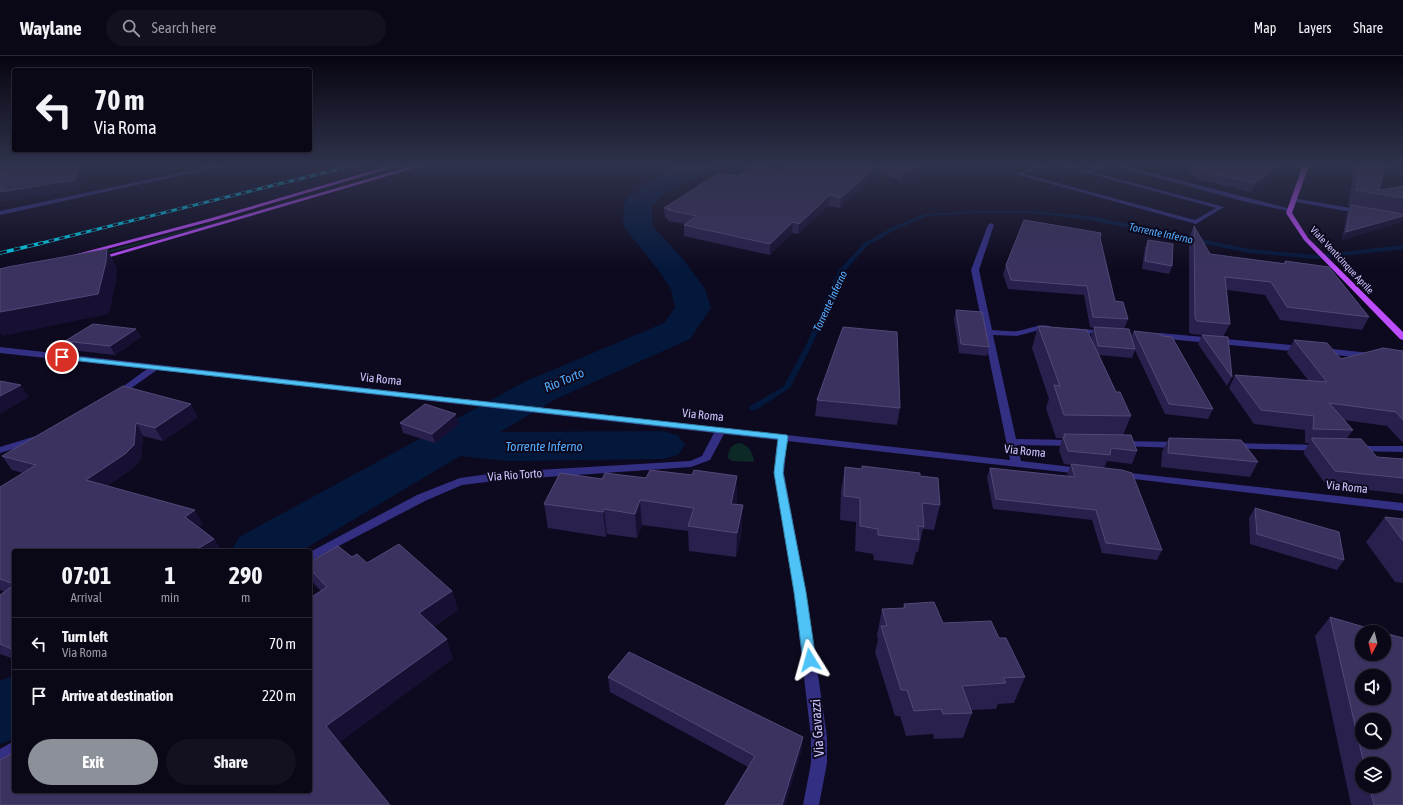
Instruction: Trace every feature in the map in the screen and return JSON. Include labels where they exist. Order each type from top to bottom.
[{"type":"main road","points":[[60,259],[210,220],[279,200]]},
{"type":"main road","points":[[88,262],[302,200]]},
{"type":"main road","points":[[1288,209],[1293,200]]},
{"type":"main road","name":"Viale Venticinque Aprile","points":[[1288,209],[1289,213],[1306,239],[1403,337]]},
{"type":"street","points":[[0,213],[61,200]]},
{"type":"street","points":[[1114,200],[1196,222],[1221,207],[1194,200]]},
{"type":"street","points":[[1245,200],[1288,209]]},
{"type":"street","points":[[1293,200],[1373,214]]},
{"type":"street","points":[[991,225],[975,270],[1016,463]]},
{"type":"street","points":[[988,332],[1018,334],[1039,328],[1115,333]]},
{"type":"street","points":[[1153,336],[1328,351],[1380,358]]},
{"type":"street","name":"Via Roma","points":[[0,350],[1095,472]]},
{"type":"street","points":[[106,402],[156,367]]},
{"type":"street","name":"Via Rio Torto","points":[[312,556],[421,498],[460,482],[503,476],[692,464],[706,458],[721,430]]},
{"type":"street","points":[[0,450],[46,436]]},
{"type":"street","name":"Via Gavazzi","points":[[783,437],[779,473],[800,592],[820,737],[819,763],[811,805]]},
{"type":"street","points":[[1012,442],[1083,444]]},
{"type":"street","points":[[1115,444],[1194,446]]},
{"type":"street","points":[[1226,446],[1329,448]]},
{"type":"street","points":[[1345,448],[1403,449]]},
{"type":"street","name":"Via Roma","points":[[1110,474],[1403,507]]},
{"type":"street","points":[[0,758],[12,749]]},
{"type":"green space","points":[[297,200],[237,218],[0,282],[0,279]]},
{"type":"green space","points":[[740,443],[746,445],[750,449],[754,460],[753,462],[732,461],[728,458],[731,448]]},
{"type":"building","points":[[677,200],[825,200],[799,224],[793,222],[770,244],[684,225],[697,216],[664,208]]},
{"type":"building","points":[[1351,205],[1403,214],[1403,216],[1346,232]]},
{"type":"building","points":[[1024,220],[1101,233],[1100,238],[1115,301],[1123,302],[1128,319],[1093,317],[1087,286],[1011,280],[1006,265]]},
{"type":"building","points":[[1194,226],[1210,254],[1286,264],[1285,261],[1329,267],[1369,317],[1287,307],[1271,282],[1225,277],[1230,324],[1197,321],[1195,318]]},
{"type":"building","points":[[1148,240],[1173,244],[1172,266],[1145,261]]},
{"type":"building","points":[[107,249],[106,262],[98,294],[0,312],[0,269]]},
{"type":"building","points":[[956,310],[982,312],[989,347],[961,344]]},
{"type":"building","points":[[93,324],[136,329],[110,346],[65,341]]},
{"type":"building","points":[[1038,326],[1087,330],[1116,392],[1120,392],[1131,416],[1064,415],[1054,385],[1060,386]]},
{"type":"building","points":[[843,327],[897,332],[900,408],[817,400]]},
{"type":"building","points":[[1094,327],[1129,329],[1135,349],[1098,346]]},
{"type":"building","points":[[1134,331],[1172,337],[1213,409],[1169,404]]},
{"type":"building","points":[[1202,335],[1228,337],[1232,377]]},
{"type":"building","points":[[1294,340],[1327,343],[1341,359],[1383,348],[1403,351],[1403,420],[1396,412],[1329,403],[1353,430],[1313,429],[1314,416],[1261,410],[1235,375],[1327,382]]},
{"type":"building","points":[[0,381],[21,385],[0,396]]},
{"type":"building","points":[[123,386],[191,404],[155,428],[136,423],[134,445],[125,454],[86,480],[195,510],[185,517],[214,539],[197,549],[12,549],[12,583],[0,579],[0,487],[36,465],[2,456]]},
{"type":"building","points":[[425,404],[456,414],[432,434],[400,423]]},
{"type":"building","points":[[1064,434],[1131,435],[1137,451],[1111,448],[1110,455],[1068,451],[1063,437],[1065,437]]},
{"type":"building","points":[[1169,438],[1241,440],[1258,462],[1168,453]]},
{"type":"building","points":[[1312,438],[1361,439],[1377,457],[1403,459],[1403,478],[1335,471]]},
{"type":"building","points":[[1071,464],[1122,470],[1132,473],[1162,550],[1106,543],[1096,510],[996,499],[990,468],[1075,477]]},
{"type":"building","points":[[862,466],[920,473],[920,476],[938,478],[940,505],[922,503],[924,527],[918,526],[919,540],[878,535],[878,529],[860,526],[860,498],[844,496],[845,467],[862,469]]},
{"type":"building","points":[[650,470],[692,475],[694,470],[737,476],[731,504],[743,505],[737,533],[688,526],[694,508],[640,500],[635,514],[604,509],[603,512],[544,504],[560,473],[602,479],[605,473],[646,478]]},
{"type":"building","points":[[1255,508],[1339,532],[1344,560],[1257,534]]},
{"type":"building","points":[[1385,517],[1403,519],[1403,541]]},
{"type":"building","points":[[399,544],[452,591],[419,613],[447,639],[326,726],[390,805],[0,805],[0,760],[12,753],[12,793],[312,793],[312,597],[327,587],[312,571],[312,561],[338,546],[352,557],[357,554],[367,563]]},
{"type":"building","points":[[12,586],[12,649],[0,644],[0,595]]},
{"type":"building","points":[[934,602],[943,623],[991,621],[999,638],[1006,638],[1025,677],[1003,678],[1006,683],[962,686],[972,713],[943,714],[941,709],[914,711],[907,690],[901,690],[881,626],[887,626],[882,609],[905,608],[904,604]]},
{"type":"building","points":[[1330,617],[1357,625],[1355,625],[1355,661],[1391,661],[1391,635],[1403,638],[1403,805],[1374,805],[1371,793],[1391,793],[1391,757],[1362,757],[1361,749],[1391,749],[1391,713],[1355,713],[1355,725]]},
{"type":"building","points":[[629,652],[803,737],[782,805],[725,805],[755,756],[608,677]]},
{"type":"waterway","name":"Rio Torto","points":[[451,441],[541,390],[677,331],[693,308],[688,289],[671,265],[637,226],[638,204],[642,200]]},
{"type":"waterway","name":"Torrente Inferno","points":[[753,408],[786,388],[809,345],[841,271],[866,244],[895,228],[927,215],[978,212],[1030,212],[1090,218],[1249,251],[1316,257],[1403,247]]},
{"type":"waterway","name":"Rio Torto","points":[[262,549],[451,441]]},
{"type":"waterway","name":"Torrente Inferno","points":[[451,441],[508,447],[662,445]]},
{"type":"waterway","name":"Rio Torto","points":[[0,714],[12,706]]},
{"type":"railway","points":[[38,244],[215,200]]},
{"type":"railway","points":[[0,253],[42,243]]},
{"type":"route","points":[[62,357],[783,437],[780,451],[779,473],[800,592],[810,660]]}]
